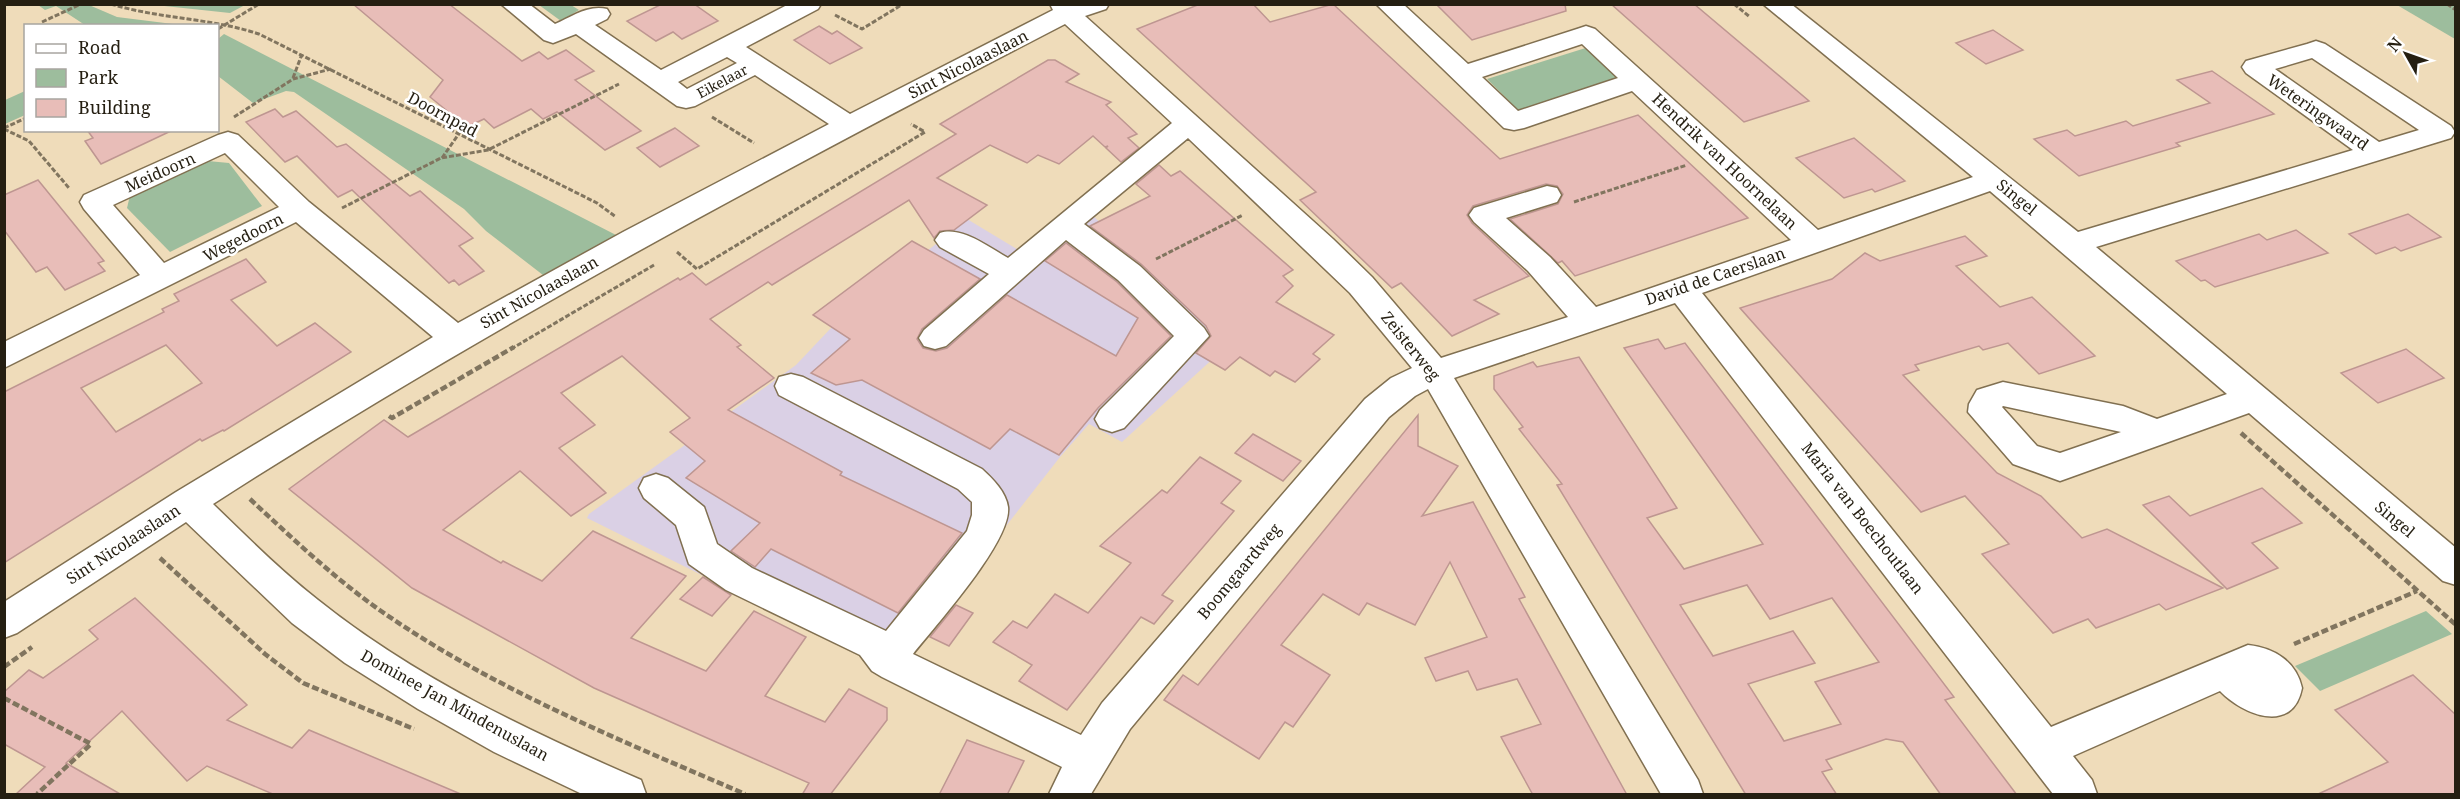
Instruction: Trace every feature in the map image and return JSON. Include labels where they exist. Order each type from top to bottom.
[{"type":"street","name":"Eikelaar","points":[[513,4],[553,35],[582,14],[651,76],[686,100],[756,64]]},
{"type":"street","points":[[728,46],[809,4]]},
{"type":"street","name":"Hendrik van Hoornelaan","points":[[1388,4],[1514,122],[1638,80]]},
{"type":"street","name":"Singel","points":[[1777,5],[1995,179],[2456,570]]},
{"type":"street","name":"Zeisterweg","points":[[1075,7],[1188,124],[1273,199],[1361,285],[1434,372],[1683,795]]},
{"type":"street","name":"Sint Nicolaaslaan","points":[[4,622],[188,502],[456,339],[641,235],[1075,7]]},
{"type":"street","name":"Hendrik van Hoornelaan","points":[[1465,74],[1586,34],[1812,242]]},
{"type":"street","name":"Eikelaar","points":[[651,76],[728,46],[849,125]]},
{"type":"street","name":"Weteringwaard","points":[[2073,244],[2376,153],[2441,132],[2316,49],[2255,67],[2376,153]]},
{"type":"street","points":[[935,338],[1065,224],[1188,124]]},
{"type":"street","points":[[228,141],[307,215],[456,339]]},
{"type":"street","name":"Meidoorn","points":[[94,202],[228,141]]},
{"type":"street","name":"David de Caerslaan","points":[[1434,372],[1590,321],[1995,179]]},
{"type":"street","points":[[1547,195],[1484,215],[1539,264],[1590,321]]},
{"type":"street","points":[[94,202],[161,279]]},
{"type":"street","name":"Wegedoorn","points":[[4,356],[161,279],[307,215]]},
{"type":"street","points":[[1065,224],[1129,273],[1193,336],[1112,418]]},
{"type":"street","points":[[950,240],[1010,272]]},
{"type":"street","name":"Maria van Boechoutlaan","points":[[1681,288],[2044,749],[2077,795]]},
{"type":"street","name":"Boomgaardweg","points":[[1069,795],[1088,759],[1116,716],[1377,408],[1403,387],[1434,372]]},
{"type":"street","points":[[791,386],[970,479],[984,490],[990,502],[990,520],[980,541],[886,659]]},
{"type":"street","points":[[2156,433],[2253,398]]},
{"type":"street","points":[[656,488],[691,517],[702,553],[739,579],[873,643],[886,659],[1016,726],[1088,759]]},
{"type":"street","name":"Dominee Jan Mindenuslaan","points":[[188,502],[262,573],[321,624],[358,650],[515,742],[623,794]]},
{"type":"street","points":[[2044,749],[2226,670]]},
{"type":"path","points":[[42,22],[81,4]]},
{"type":"path","name":"Doornpad","points":[[111,4],[141,13],[228,24],[259,34],[597,203],[641,235]]},
{"type":"path","points":[[219,28],[260,4]]},
{"type":"path","points":[[834,14],[862,29],[903,4]]},
{"type":"path","points":[[2446,4],[2456,10]]},
{"type":"path","points":[[293,79],[302,54]]},
{"type":"path","points":[[228,141],[227,122],[293,79],[332,69]]},
{"type":"path","points":[[307,215],[441,158],[488,150],[651,76]]},
{"type":"path","points":[[686,100],[782,160]]},
{"type":"path","points":[[4,128],[24,119]]},
{"type":"path","points":[[676,252],[697,269],[925,132],[906,120]]},
{"type":"path","points":[[4,128],[29,141],[84,206],[94,202]]},
{"type":"path","points":[[441,158],[458,135]]},
{"type":"path","points":[[1547,195],[1558,207],[1719,154]]},
{"type":"path","points":[[1129,273],[1273,199]]},
{"type":"path","points":[[2287,647],[2417,591]]},
{"type":"path","points":[[4,698],[91,744],[37,795]]},
{"type":"shaded area","points":[[1089,212],[1229,344],[1122,442],[1089,424],[1060,457],[888,677],[866,666],[871,659],[587,518],[589,514],[796,365],[830,329],[967,219],[1020,251]]},
{"type":"green space","points":[[245,4],[230,13],[155,5]]},
{"type":"green space","points":[[38,5],[89,5],[117,17],[173,24],[83,24],[56,6],[45,10]]},
{"type":"green space","points":[[539,5],[571,5],[579,10],[561,21]]},
{"type":"green space","points":[[2397,5],[2455,5],[2455,39]]},
{"type":"green space","points":[[224,34],[616,235],[543,275],[486,231],[464,209],[294,92],[286,91],[253,103],[219,77],[219,38]]},
{"type":"green space","points":[[1592,46],[1631,80],[1523,115],[1487,79]]},
{"type":"green space","points":[[24,91],[24,115],[5,124],[5,100]]},
{"type":"green space","points":[[187,159],[229,163],[262,206],[170,252],[127,208],[133,183]]},
{"type":"green space","points":[[2426,611],[2452,634],[2320,691],[2295,666]]},
{"type":"building","points":[[353,4],[449,4],[522,61],[539,52],[548,59],[566,50],[594,71],[575,80],[641,131],[605,150],[557,112],[543,119],[531,109],[494,128],[484,119],[467,127],[430,97],[443,80]]},
{"type":"building","points":[[662,4],[694,4],[718,21],[682,39],[673,32],[656,41],[627,21]]},
{"type":"building","points":[[1200,4],[1253,4],[1270,22],[1333,4],[1500,159],[1638,115],[1748,218],[1575,276],[1562,261],[1558,263],[1510,219],[1558,204],[1563,194],[1557,186],[1546,184],[1473,206],[1467,215],[1472,223],[1529,276],[1474,300],[1499,314],[1452,336],[1401,283],[1392,288],[1300,200],[1316,192],[1137,29]]},
{"type":"building","points":[[1436,4],[1565,4],[1566,11],[1472,40]]},
{"type":"building","points":[[1611,4],[1694,4],[1809,101],[1744,122]]},
{"type":"building","points":[[819,26],[832,34],[837,31],[862,48],[830,64],[794,40]]},
{"type":"building","points":[[1993,30],[2023,50],[1986,64],[1956,43]]},
{"type":"building","points":[[1048,60],[1055,60],[1079,74],[1066,82],[1111,102],[1106,105],[1137,134],[1128,138],[1139,148],[1121,162],[1106,148],[1108,146],[1105,147],[1093,136],[1059,164],[1038,155],[1027,163],[990,145],[937,178],[987,205],[954,230],[940,231],[934,238],[909,200],[772,285],[768,282],[710,319],[741,345],[737,347],[774,378],[728,410],[842,472],[840,475],[962,533],[898,613],[771,549],[755,567],[731,551],[760,523],[686,478],[705,461],[670,432],[690,418],[622,356],[561,393],[595,425],[559,448],[606,493],[571,516],[520,471],[443,530],[501,563],[503,561],[542,581],[593,531],[686,576],[631,638],[706,671],[754,611],[806,637],[765,696],[825,722],[849,689],[887,708],[887,720],[830,795],[802,795],[809,783],[594,688],[412,588],[289,489],[384,420],[408,437],[678,278],[680,280],[692,273],[706,285],[956,134],[940,124]]},
{"type":"building","points":[[2212,71],[2274,114],[2176,143],[2180,146],[2079,176],[2034,139],[2067,130],[2075,136],[2126,121],[2133,126],[2210,103],[2177,80]]},
{"type":"building","points":[[275,109],[283,117],[296,111],[337,147],[346,144],[410,196],[420,191],[473,238],[459,246],[484,271],[459,285],[454,280],[449,283],[352,190],[338,197],[297,156],[285,162],[246,122]]},
{"type":"building","points":[[675,128],[699,146],[660,167],[637,148]]},
{"type":"building","points":[[88,132],[169,132],[101,164],[85,141],[93,138]]},
{"type":"building","points":[[1854,138],[1905,181],[1875,192],[1872,189],[1844,198],[1796,158]]},
{"type":"building","points":[[1159,165],[1171,176],[1180,171],[1293,270],[1283,276],[1293,286],[1276,302],[1334,335],[1313,354],[1320,359],[1295,382],[1275,371],[1270,376],[1240,357],[1225,370],[1196,353],[1211,336],[1206,326],[1141,264],[1090,226],[1150,196],[1136,184]]},
{"type":"building","points":[[38,180],[104,261],[98,263],[105,271],[65,290],[47,267],[36,272],[4,230],[4,195]]},
{"type":"building","points":[[2408,214],[2441,237],[2401,251],[2395,247],[2376,254],[2349,234]]},
{"type":"building","points":[[2296,230],[2328,253],[2215,287],[2205,280],[2201,281],[2176,261],[2259,234],[2267,240]]},
{"type":"building","points":[[1965,236],[1987,256],[1956,266],[2000,307],[2032,297],[2095,356],[2039,374],[2008,343],[1983,350],[1979,346],[1915,365],[1919,370],[1903,375],[1997,473],[2041,496],[2082,538],[2107,529],[2223,588],[2166,610],[2159,604],[2096,628],[2088,619],[2053,633],[1982,554],[2009,544],[1965,496],[1921,512],[1740,308],[1832,279],[1865,253],[1880,261]]},
{"type":"building","points":[[912,241],[980,279],[922,329],[917,339],[923,348],[936,351],[947,348],[1007,295],[1116,356],[1138,318],[1045,261],[1066,243],[1117,282],[1171,336],[1098,408],[1059,455],[1010,429],[990,449],[862,380],[836,385],[811,373],[850,339],[813,315]]},
{"type":"building","points":[[246,259],[266,282],[231,300],[277,346],[315,323],[351,352],[224,431],[202,441],[200,439],[4,563],[4,392],[164,312],[162,309],[179,301],[174,294]],"holes":[[[166,345],[202,383],[116,432],[81,388]]]},
{"type":"building","points":[[1658,339],[1665,349],[1685,343],[1954,697],[1945,700],[2017,795],[1941,795],[1903,742],[1886,739],[1826,760],[1832,769],[1822,772],[1837,795],[1746,795],[1557,485],[1562,484],[1519,429],[1523,427],[1494,389],[1494,376],[1533,362],[1537,367],[1579,357],[1677,508],[1647,518],[1684,569],[1763,544],[1624,348]],"holes":[[[1747,585],[1770,619],[1832,598],[1879,662],[1815,682],[1841,724],[1784,741],[1748,684],[1815,663],[1793,631],[1713,656],[1680,605]]]},
{"type":"building","points":[[2406,349],[2444,378],[2378,403],[2341,373]]},
{"type":"building","points":[[1418,415],[1418,446],[1458,466],[1422,516],[1473,502],[1525,597],[1519,599],[1627,795],[1533,795],[1501,737],[1541,724],[1517,679],[1477,690],[1468,671],[1436,681],[1425,658],[1487,637],[1450,562],[1415,625],[1367,603],[1359,615],[1323,594],[1281,645],[1330,675],[1293,727],[1285,722],[1259,759],[1164,700],[1183,675],[1198,685]]},
{"type":"building","points":[[1253,434],[1301,461],[1283,481],[1235,453]]},
{"type":"building","points":[[1200,457],[1241,481],[1221,503],[1234,511],[1162,595],[1173,601],[1154,624],[1141,617],[1067,710],[1019,681],[1032,665],[993,642],[1013,621],[1027,628],[1055,594],[1088,613],[1131,563],[1100,546],[1162,490],[1167,493]]},
{"type":"building","points":[[2262,488],[2302,523],[2252,543],[2278,568],[2227,589],[2143,505],[2169,496],[2190,516]]},
{"type":"building","points":[[703,577],[731,595],[712,616],[680,599]]},
{"type":"building","points":[[135,598],[247,705],[227,720],[292,748],[309,730],[463,795],[275,795],[207,766],[187,781],[122,711],[66,763],[122,795],[15,795],[45,767],[4,744],[4,692],[29,670],[43,678],[98,639],[89,630]]},
{"type":"building","points":[[956,605],[973,613],[949,646],[930,637]]},
{"type":"building","points":[[2413,675],[2456,715],[2456,795],[2316,795],[2388,762],[2335,710]]},
{"type":"building","points":[[967,740],[1024,761],[1007,795],[939,795]]}]
